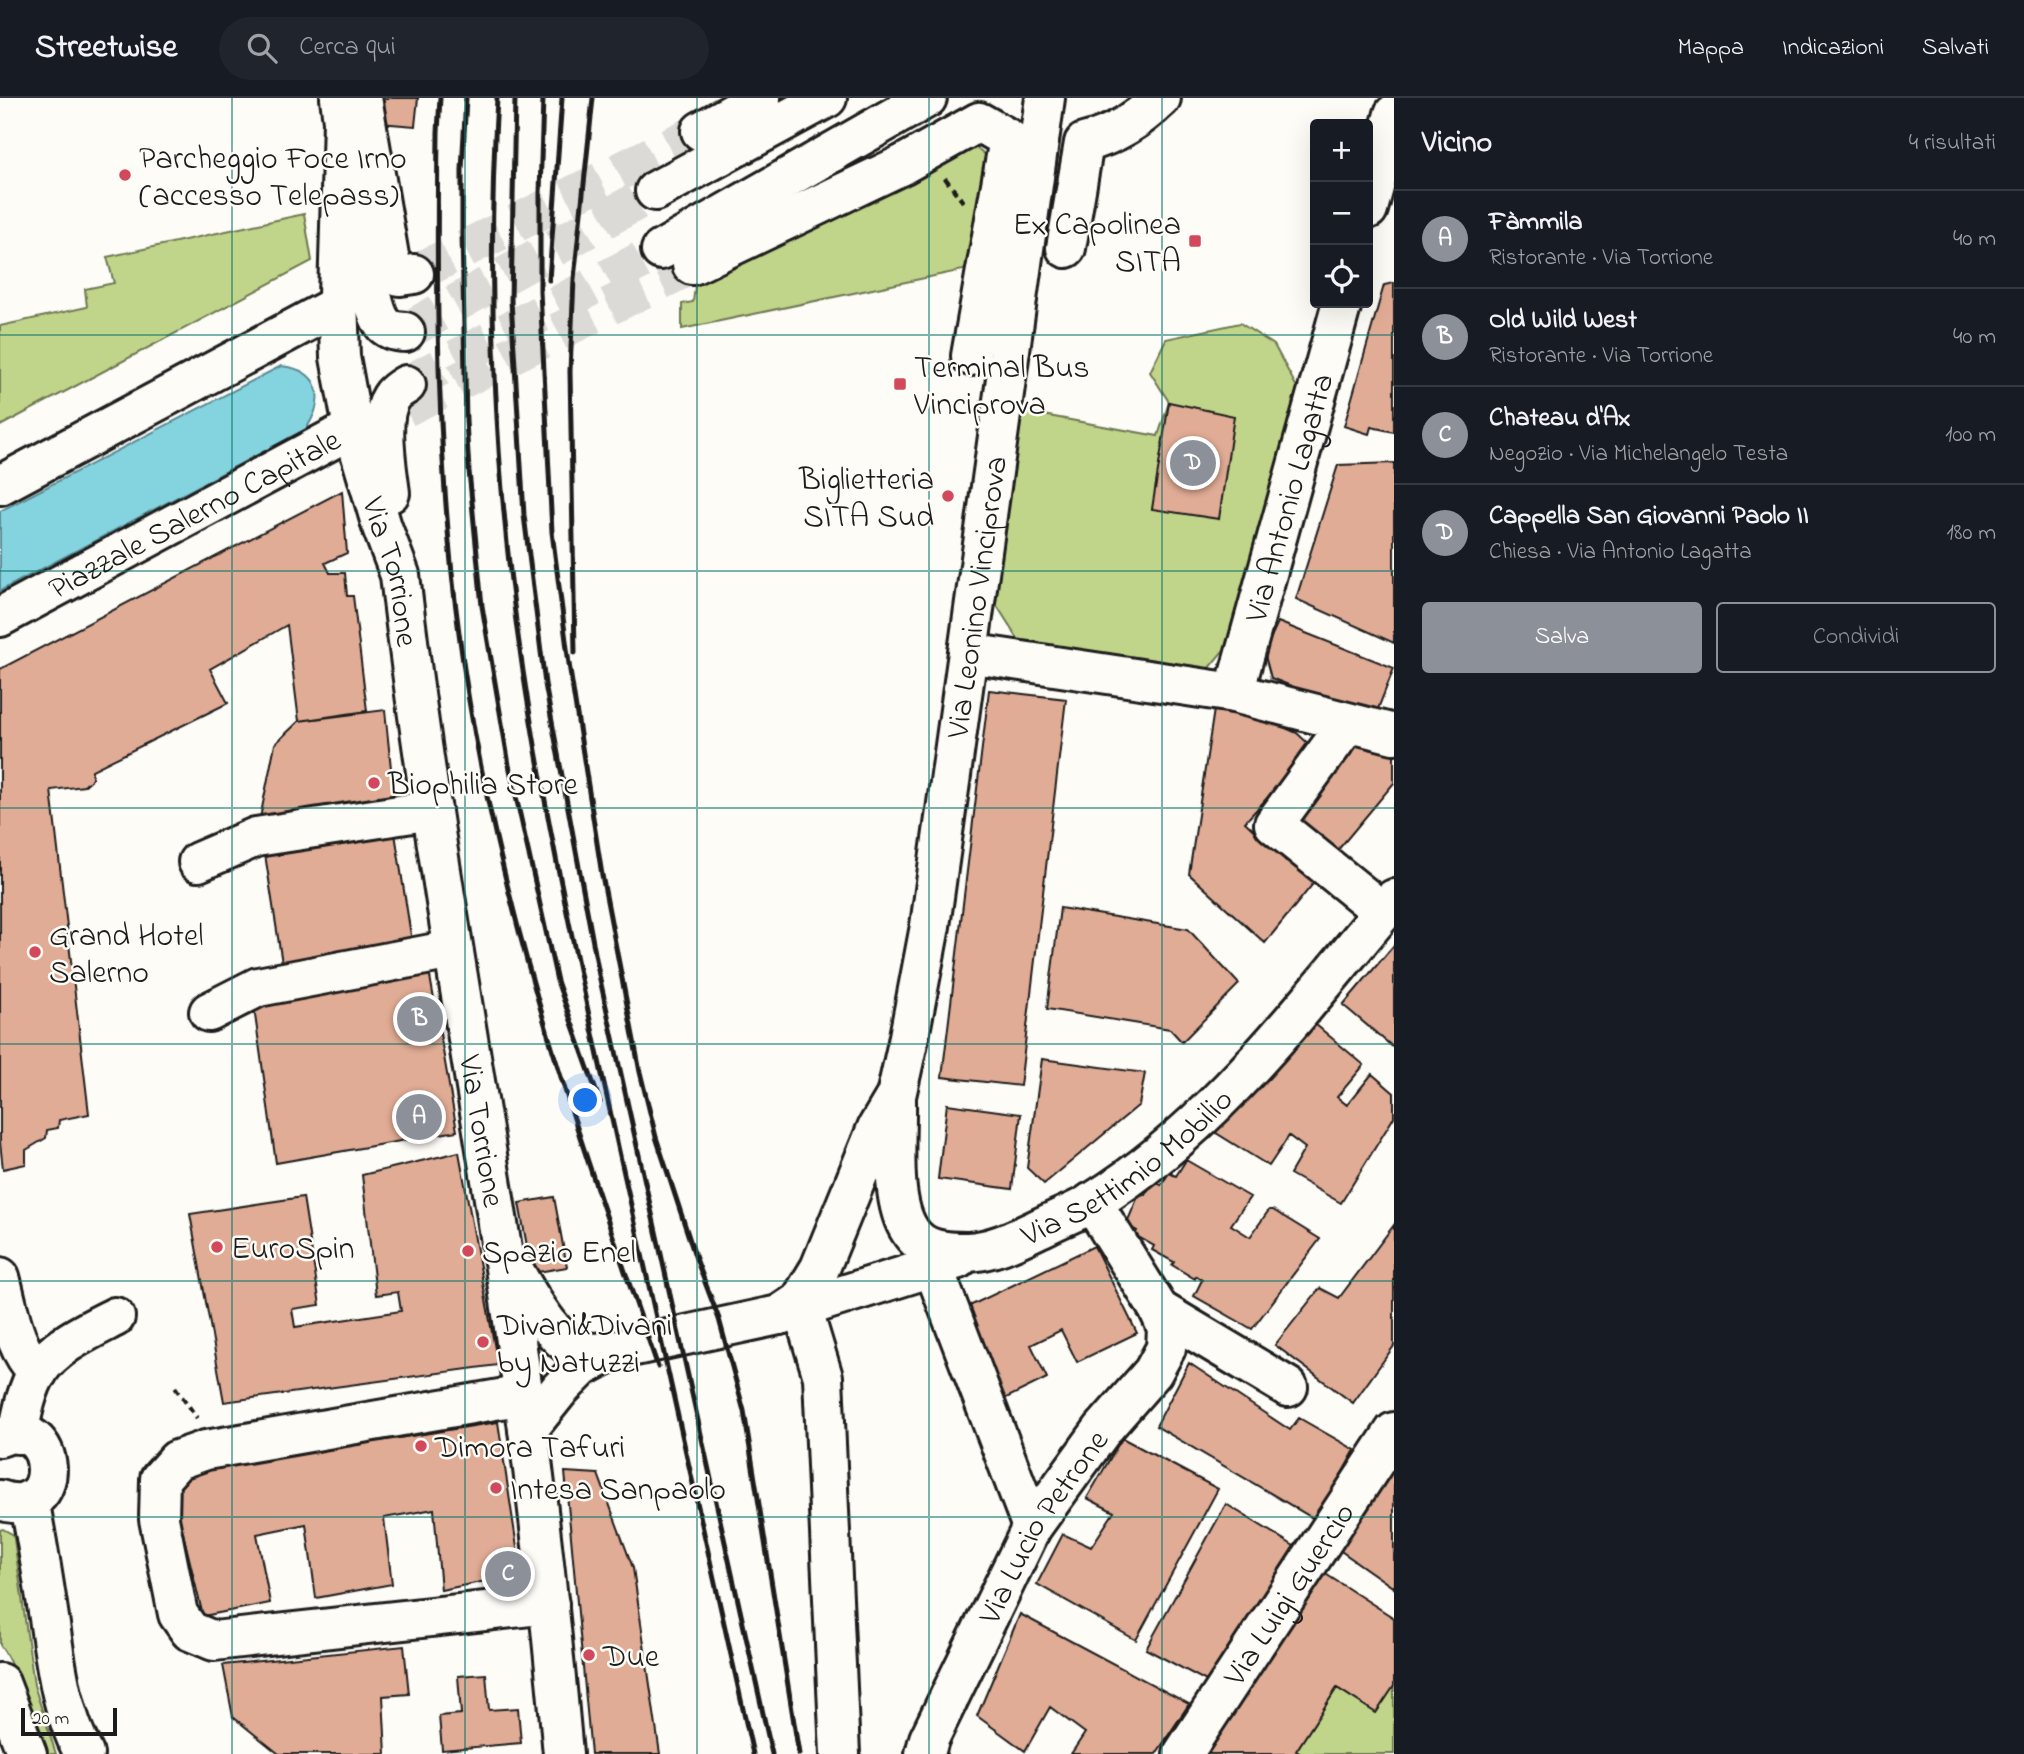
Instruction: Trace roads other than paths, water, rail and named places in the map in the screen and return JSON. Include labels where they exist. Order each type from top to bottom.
[{"type":"street","points":[[701,131],[761,98]]},
{"type":"street","points":[[656,191],[827,98]]},
{"type":"street","points":[[927,98],[676,257],[930,150],[979,122],[1009,139],[971,356]]},
{"type":"street","name":"Via Leonino Vinciprova","points":[[981,1252],[937,1250],[922,1244],[909,1231],[899,1196],[896,1096],[930,926],[1045,98]]},
{"type":"street","points":[[1066,248],[1084,143],[1102,139],[1124,128],[1161,98]]},
{"type":"street","points":[[348,106],[393,270],[400,276],[414,274]]},
{"type":"street","points":[[348,106],[375,307],[383,324],[393,331],[405,332]]},
{"type":"street","name":"Via Torrione","points":[[348,106],[338,305],[340,357],[353,428],[382,527],[400,575],[452,950],[526,1413],[550,1604],[563,1754]]},
{"type":"street","points":[[1373,191],[1394,114]]},
{"type":"street","points":[[0,485],[338,305]]},
{"type":"street","name":"Via Antonio Lagatta","points":[[1234,693],[1341,308]]},
{"type":"street","points":[[400,575],[385,436],[386,415],[391,397],[406,385]]},
{"type":"street","name":"Piazzale Salerno Capitale","points":[[0,617],[353,428]]},
{"type":"street","points":[[968,653],[1234,693],[1394,734]]},
{"type":"street","points":[[1348,723],[1274,824],[1388,906]]},
{"type":"street","points":[[198,862],[256,836],[432,810]]},
{"type":"street","name":"Via Settimio Mobilio","points":[[502,1250],[536,1307],[561,1338],[575,1349],[585,1352],[612,1351],[788,1310],[1011,1241],[1092,1202],[1153,1159],[1214,1105],[1255,1064],[1388,906]]},
{"type":"street","points":[[209,1012],[258,987],[452,950]]},
{"type":"street","name":"Via Leonino Vinciprova","points":[[788,1310],[825,1259],[877,1128],[896,1096]]},
{"type":"street","name":"Via Lucio Petrone","points":[[925,1754],[929,1739],[1032,1527],[1104,1429],[1153,1372],[1166,1348],[1167,1328],[1159,1310],[1092,1202]]},
{"type":"street","points":[[933,1267],[1032,1527]]},
{"type":"street","points":[[0,1277],[18,1345],[28,1362],[38,1371]]},
{"type":"street","points":[[788,1310],[823,1377],[840,1754]]},
{"type":"street","name":"Via Lucio Petrone","points":[[1159,1310],[1288,1387]]},
{"type":"street","points":[[84,1754],[68,1717],[59,1682],[40,1552],[9,1502],[38,1494],[45,1485],[48,1463],[38,1443],[9,1436],[38,1371],[63,1346],[115,1317]]},
{"type":"street","name":"Via Settimio Mobilio","points":[[526,1413],[560,1389],[582,1367],[612,1351]]},
{"type":"street","points":[[526,1413],[197,1453],[177,1460],[160,1479],[159,1519],[178,1614],[190,1631],[214,1641],[550,1604]]},
{"type":"street","name":"Via Luigi Guercio","points":[[1183,1754],[1394,1432]]},
{"type":"street","points":[[0,1683],[27,1754]]},
{"type":"water","points":[[281,366],[305,373],[316,388],[316,407],[306,429],[0,591],[0,511]]},
{"type":"tunnel","points":[[414,274],[701,131]]},
{"type":"tunnel","points":[[405,332],[655,191]]},
{"type":"tunnel","points":[[406,385],[661,250]]},
{"type":"tunnel","points":[[405,408],[692,265]]},
{"type":"railway","points":[[440,98],[437,258],[442,445],[459,633],[474,728],[492,821],[539,1005],[596,1186],[658,1367]]},
{"type":"railway","points":[[466,98],[462,170],[466,421],[482,606],[509,765],[557,981],[600,1102]]},
{"type":"railway","points":[[497,98],[492,240],[495,385],[506,530],[523,671],[544,794],[581,978],[753,1754]]},
{"type":"railway","points":[[515,98],[511,301],[524,515],[545,684],[599,975],[772,1754]]},
{"type":"railway","points":[[543,98],[540,291],[552,532],[569,664],[602,875],[640,1072],[656,1137],[719,1319],[744,1411],[799,1754]]},
{"type":"railway","points":[[549,280],[562,98]]},
{"type":"railway","points":[[575,653],[570,371],[574,279],[593,98]]},
{"type":"place","name":"Parcheggio Foce Irno (accesso Telepass)","points":[[125,175]]},
{"type":"place","name":"Ex Capolinea SITA","points":[[1195,241]]},
{"type":"place","name":"Terminal Bus Vinciprova","points":[[900,384]]},
{"type":"place","name":"Cappella San Giovanni Paolo II","points":[[1193,463]]},
{"type":"place","name":"Biglietteria SITA Sud","points":[[948,496]]},
{"type":"place","name":"Biophilia Store","points":[[374,783]]},
{"type":"place","name":"Grand Hotel Salerno","points":[[35,952]]},
{"type":"place","name":"Old Wild West","points":[[420,1019]]},
{"type":"place","name":"Fàmmila","points":[[419,1117]]},
{"type":"place","name":"EuroSpin","points":[[217,1247]]},
{"type":"place","name":"Spazio Enel","points":[[468,1251]]},
{"type":"place","name":"Divani&Divani by Natuzzi","points":[[483,1342]]},
{"type":"place","name":"Dimora Tafuri","points":[[421,1446]]},
{"type":"place","name":"Intesa Sanpaolo","points":[[496,1488]]},
{"type":"place","name":"Chateau d'Ax","points":[[508,1574]]},
{"type":"place","name":"Due","points":[[589,1655]]}]
